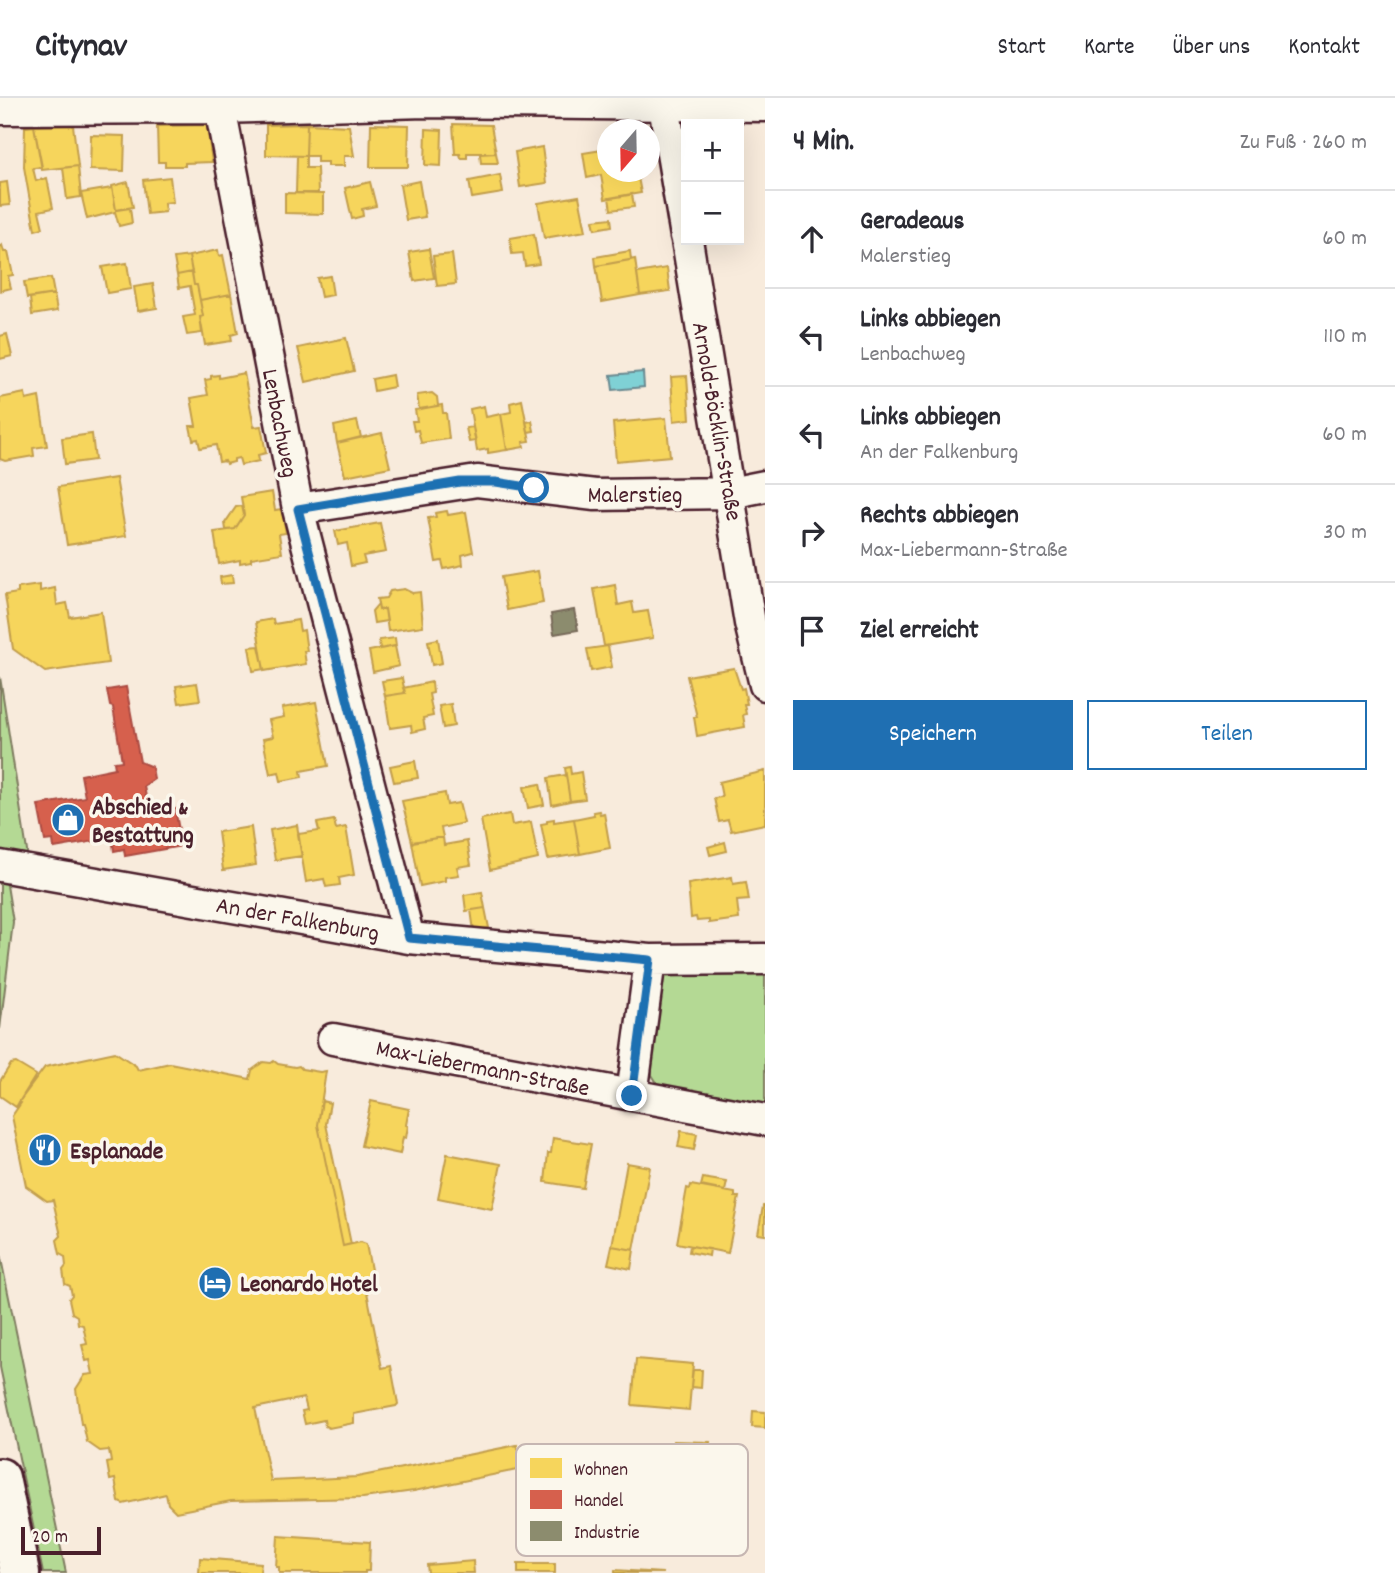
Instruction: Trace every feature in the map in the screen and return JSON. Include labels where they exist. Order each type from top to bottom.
[{"type":"street","points":[[0,109],[220,108],[425,102],[765,106]]},
{"type":"street","name":"Arnold-Böcklin-Straße","points":[[664,106],[681,204]]},
{"type":"street","name":"Lenbachweg","points":[[220,108],[298,509],[409,938]]},
{"type":"street","name":"Arnold-Böcklin-Straße","points":[[688,245],[750,623],[765,685]]},
{"type":"street","name":"Malerstieg","points":[[298,509],[477,481],[595,495],[730,493],[765,486]]},
{"type":"street","name":"An der Falkenburg","points":[[0,866],[409,938],[650,960],[765,959]]},
{"type":"street","points":[[632,1096],[650,960]]},
{"type":"street","name":"Max-Liebermann-Straße","points":[[334,1039],[765,1120]]},
{"type":"street","points":[[0,1478],[20,1573]]},
{"type":"green space","points":[[0,677],[27,851],[27,854],[0,852]]},
{"type":"green space","points":[[6,879],[13,922],[0,1029],[0,880]]},
{"type":"green space","points":[[668,972],[765,973],[765,1110],[659,1086],[652,1075],[651,1062],[663,977]]},
{"type":"green space","points":[[0,1254],[66,1573],[43,1573],[0,1367]]},
{"type":"water","points":[[643,372],[644,387],[613,390],[611,375]]},
{"type":"building: Wohnen","points":[[307,124],[349,126],[354,156],[344,156],[344,166],[328,166],[328,162],[317,162],[317,156],[306,156]]},
{"type":"building: Wohnen","points":[[307,124],[306,156],[266,155],[266,125]]},
{"type":"building: Wohnen","points":[[371,124],[409,125],[408,167],[370,167]]},
{"type":"building: Wohnen","points":[[453,124],[491,125],[496,153],[467,153],[467,158],[455,154]]},
{"type":"building: Wohnen","points":[[73,125],[78,166],[42,170],[34,126]]},
{"type":"building: Wohnen","points":[[207,125],[212,162],[165,166],[165,162],[158,162],[157,126]]},
{"type":"building: Wohnen","points":[[34,126],[42,167],[33,168],[36,181],[47,178],[53,208],[39,211],[43,228],[35,230],[24,167],[25,127]]},
{"type":"building: Wohnen","points":[[426,129],[442,130],[441,166],[425,165]]},
{"type":"building: Wohnen","points":[[91,135],[125,136],[124,171],[90,170]]},
{"type":"building: Wohnen","points":[[542,147],[547,183],[520,187],[515,152]]},
{"type":"building: Wohnen","points":[[597,151],[597,176],[587,178],[583,153]]},
{"type":"building: Wohnen","points":[[496,153],[498,163],[481,163],[480,154]]},
{"type":"building: Wohnen","points":[[297,156],[306,156],[306,168],[317,168],[318,193],[296,193]]},
{"type":"building: Wohnen","points":[[78,166],[81,197],[67,199],[63,168]]},
{"type":"building: Wohnen","points":[[500,175],[503,193],[472,198],[469,181]]},
{"type":"building: Wohnen","points":[[170,177],[173,202],[164,203],[165,212],[147,214],[143,180]]},
{"type":"building: Wohnen","points":[[419,181],[425,217],[406,220],[400,185]]},
{"type":"building: Wohnen","points":[[7,182],[10,205],[0,206],[0,183]]},
{"type":"building: Wohnen","points":[[128,182],[133,207],[116,210],[112,186]]},
{"type":"building: Wohnen","points":[[370,182],[376,206],[362,209],[363,216],[352,219],[345,188]]},
{"type":"building: Wohnen","points":[[602,182],[639,182],[641,193],[605,199]]},
{"type":"building: Wohnen","points":[[112,188],[116,210],[130,208],[132,223],[119,226],[115,212],[87,219],[81,193]]},
{"type":"building: Wohnen","points":[[285,193],[323,194],[323,214],[285,213]]},
{"type":"building: Wohnen","points":[[632,194],[634,207],[611,210],[609,198]]},
{"type":"building: Wohnen","points":[[579,196],[586,231],[544,238],[538,203]]},
{"type":"building: Wohnen","points":[[611,218],[612,226],[595,229],[593,220]]},
{"type":"building: Wohnen","points":[[534,234],[539,264],[525,266],[523,253],[512,254],[510,238]]},
{"type":"building: Wohnen","points":[[2,245],[4,252],[8,252],[13,275],[8,276],[11,288],[0,291],[0,246]]},
{"type":"building: Wohnen","points":[[429,249],[434,278],[414,281],[409,252]]},
{"type":"building: Wohnen","points":[[218,250],[219,256],[223,255],[231,294],[200,300],[197,285],[194,285],[189,256]]},
{"type":"building: Wohnen","points":[[630,251],[631,260],[596,266],[595,257]]},
{"type":"building: Wohnen","points":[[452,254],[456,284],[437,286],[433,256]]},
{"type":"building: Wohnen","points":[[189,256],[192,272],[177,275],[174,258]]},
{"type":"building: Wohnen","points":[[635,259],[640,295],[602,302],[596,266]]},
{"type":"building: Wohnen","points":[[127,263],[131,289],[107,293],[102,267]]},
{"type":"building: Wohnen","points":[[667,268],[670,291],[640,295],[637,273]]},
{"type":"building: Wohnen","points":[[192,272],[203,316],[200,317],[202,333],[187,335],[183,317],[195,315],[190,286],[179,288],[177,275]]},
{"type":"building: Wohnen","points":[[330,276],[333,295],[321,297],[317,278]]},
{"type":"building: Wohnen","points":[[51,278],[54,294],[27,298],[24,282]]},
{"type":"building: Wohnen","points":[[153,284],[157,308],[138,311],[134,287]]},
{"type":"building: Wohnen","points":[[54,294],[57,311],[32,315],[30,298]]},
{"type":"building: Wohnen","points":[[231,294],[238,333],[231,335],[232,341],[205,345],[200,300]]},
{"type":"building: Wohnen","points":[[7,334],[12,356],[0,359],[0,336]]},
{"type":"building: Wohnen","points":[[346,338],[354,371],[306,382],[298,348]]},
{"type":"building: Wohnen","points":[[244,373],[254,427],[261,426],[266,453],[258,455],[259,461],[241,465],[239,458],[226,464],[225,461],[219,462],[216,445],[200,448],[198,439],[193,440],[190,426],[196,426],[191,398],[208,395],[205,380],[211,379],[211,376],[219,375],[219,378]]},
{"type":"building: Wohnen","points":[[392,375],[394,387],[374,391],[372,379]]},
{"type":"building: Wohnen","points":[[687,376],[690,419],[674,421],[671,377]]},
{"type":"building: Wohnen","points":[[25,393],[26,400],[39,397],[47,446],[33,448],[34,456],[5,461],[0,459],[0,398]]},
{"type":"building: Wohnen","points":[[432,393],[437,397],[438,406],[419,409],[417,395]]},
{"type":"building: Wohnen","points":[[522,400],[530,441],[523,442],[524,447],[507,450],[501,414],[511,412],[510,403]]},
{"type":"building: Wohnen","points":[[442,405],[443,413],[446,413],[449,439],[421,443],[418,430],[414,431],[412,421],[417,421],[415,410]]},
{"type":"building: Wohnen","points":[[484,406],[486,417],[501,414],[507,450],[488,453],[488,449],[477,451],[470,409]]},
{"type":"building: Wohnen","points":[[666,418],[670,456],[616,461],[613,423]]},
{"type":"building: Wohnen","points":[[357,421],[361,437],[337,443],[334,426]]},
{"type":"building: Wohnen","points":[[532,421],[534,431],[528,432],[526,422]]},
{"type":"building: Wohnen","points":[[473,427],[476,441],[469,442],[466,428]]},
{"type":"building: Wohnen","points":[[382,433],[390,467],[345,476],[337,443]]},
{"type":"building: Wohnen","points":[[92,434],[95,460],[65,464],[62,438]]},
{"type":"building: Wohnen","points":[[116,478],[126,536],[67,545],[58,487]]},
{"type":"building: Wohnen","points":[[272,492],[275,510],[282,509],[286,533],[279,534],[282,553],[251,558],[251,561],[240,563],[240,560],[219,564],[214,532],[235,529],[244,515],[241,497]]},
{"type":"building: Wohnen","points":[[242,506],[244,515],[235,529],[226,530],[225,523],[236,507]]},
{"type":"building: Wohnen","points":[[447,511],[448,515],[466,512],[473,552],[462,555],[463,565],[444,569],[442,561],[436,562],[428,518],[436,517],[435,513]]},
{"type":"building: Wohnen","points":[[380,523],[386,552],[363,556],[365,563],[351,566],[347,543],[338,545],[335,531]]},
{"type":"building: Wohnen","points":[[538,571],[543,603],[507,610],[501,577]]},
{"type":"building: Wohnen","points":[[232,575],[233,583],[221,584],[220,577]]},
{"type":"building: Wohnen","points":[[40,585],[40,591],[55,588],[57,605],[67,603],[70,617],[101,612],[108,663],[45,672],[13,649],[5,595],[18,593],[18,588]]},
{"type":"building: Wohnen","points":[[615,585],[618,605],[632,602],[634,613],[648,611],[653,638],[604,646],[594,589]]},
{"type":"building: Wohnen","points":[[404,589],[412,593],[420,592],[423,626],[388,631],[385,609],[379,610],[377,599],[386,598],[390,591]]},
{"type":"building: Wohnen","points":[[378,604],[379,610],[385,609],[387,621],[374,623],[372,611]]},
{"type":"building: Wohnen","points":[[273,619],[274,624],[298,620],[300,631],[304,630],[306,664],[264,671],[256,622]]},
{"type":"building: Wohnen","points":[[395,638],[396,646],[380,649],[379,640]]},
{"type":"building: Wohnen","points":[[438,639],[442,663],[432,665],[428,641]]},
{"type":"building: Wohnen","points":[[259,646],[264,669],[253,671],[249,647]]},
{"type":"building: Wohnen","points":[[395,646],[399,666],[373,672],[369,651]]},
{"type":"building: Wohnen","points":[[608,646],[612,667],[591,671],[587,649]]},
{"type":"building: Wohnen","points":[[734,668],[741,689],[744,688],[747,704],[744,704],[746,714],[743,715],[745,727],[697,736],[694,717],[697,717],[687,676]]},
{"type":"building: Wohnen","points":[[402,678],[405,693],[385,696],[382,681]]},
{"type":"building: Wohnen","points":[[432,682],[433,693],[429,694],[433,716],[423,718],[425,729],[412,732],[411,725],[390,728],[385,696],[405,693],[403,688]]},
{"type":"building: Wohnen","points":[[197,683],[200,700],[179,703],[176,686]]},
{"type":"building: Wohnen","points":[[316,702],[328,766],[301,771],[302,777],[281,781],[279,772],[270,774],[263,739],[273,737],[269,720],[284,717],[282,708]]},
{"type":"building: Wohnen","points":[[451,704],[454,726],[443,728],[439,706]]},
{"type":"building: Wohnen","points":[[415,761],[418,778],[394,782],[390,766]]},
{"type":"building: Wohnen","points":[[570,767],[571,774],[581,772],[585,799],[570,801],[565,768]]},
{"type":"building: Wohnen","points":[[765,771],[765,824],[731,831],[728,820],[719,822],[714,798],[722,797],[719,782]]},
{"type":"building: Wohnen","points":[[566,775],[570,801],[552,805],[548,778]]},
{"type":"building: Wohnen","points":[[540,784],[544,805],[528,808],[524,787]]},
{"type":"building: Wohnen","points":[[445,793],[447,805],[459,803],[464,823],[441,828],[443,837],[412,842],[402,801]]},
{"type":"building: Wohnen","points":[[599,811],[600,814],[604,813],[610,848],[580,854],[574,819],[594,815],[593,812]]},
{"type":"building: Wohnen","points":[[510,814],[512,825],[531,822],[538,859],[490,870],[481,819]]},
{"type":"building: Wohnen","points":[[554,819],[554,822],[574,819],[580,854],[548,859],[541,824]]},
{"type":"building: Wohnen","points":[[334,820],[336,829],[346,827],[354,875],[339,878],[340,885],[326,887],[324,879],[306,882],[298,834],[319,831],[317,823]]},
{"type":"building: Wohnen","points":[[297,825],[302,856],[275,860],[270,830]]},
{"type":"building: Wohnen","points":[[251,827],[256,865],[223,870],[218,832]]},
{"type":"building: Wohnen","points":[[443,837],[444,845],[467,841],[471,865],[457,867],[459,875],[445,877],[445,881],[420,886],[412,842]]},
{"type":"building: Wohnen","points":[[725,842],[727,851],[710,855],[708,847]]},
{"type":"building: Wohnen","points":[[732,877],[733,884],[746,882],[749,900],[737,901],[739,919],[709,923],[709,920],[697,921],[696,917],[691,918],[688,884]]},
{"type":"building: Wohnen","points":[[482,892],[485,908],[466,911],[464,895]]},
{"type":"building: Wohnen","points":[[485,908],[489,928],[474,931],[471,910]]},
{"type":"building: Wohnen","name":"Leonardo Hotel","points":[[115,1052],[138,1070],[170,1063],[250,1079],[252,1070],[263,1062],[274,1061],[302,1069],[326,1071],[318,1125],[343,1246],[361,1242],[366,1244],[373,1280],[365,1282],[382,1368],[391,1366],[398,1404],[354,1414],[354,1423],[329,1428],[325,1426],[324,1420],[305,1424],[302,1411],[307,1410],[304,1398],[255,1408],[271,1481],[357,1477],[516,1445],[516,1470],[414,1491],[363,1498],[231,1501],[176,1512],[168,1504],[166,1494],[123,1504],[119,1502],[115,1479],[110,1480],[107,1463],[111,1462],[109,1450],[100,1451],[87,1442],[81,1424],[76,1389],[85,1375],[93,1374],[90,1360],[86,1361],[82,1345],[87,1344],[83,1325],[78,1324],[77,1316],[72,1313],[70,1286],[65,1284],[65,1257],[60,1254],[57,1240],[61,1236],[53,1200],[47,1201],[26,1186],[12,1116],[45,1067]]},
{"type":"building: Wohnen","points":[[16,1063],[36,1075],[16,1107],[0,1096],[0,1081],[11,1064]]},
{"type":"building: Wohnen","points":[[322,1101],[330,1103],[326,1124],[351,1244],[343,1246],[318,1125]]},
{"type":"building: Wohnen","points":[[371,1101],[409,1109],[406,1138],[403,1137],[400,1154],[361,1146]]},
{"type":"building: Wohnen","points":[[681,1131],[697,1134],[694,1150],[678,1147]]},
{"type":"building: Wohnen","points":[[553,1138],[591,1144],[583,1188],[545,1182],[548,1153],[551,1153]]},
{"type":"building: Wohnen","points":[[447,1154],[501,1164],[492,1209],[438,1198]]},
{"type":"building: Wohnen","points":[[627,1163],[650,1167],[634,1250],[612,1246]]},
{"type":"building: Wohnen","points":[[703,1178],[727,1182],[725,1191],[701,1186]]},
{"type":"building: Wohnen","points":[[691,1185],[735,1193],[735,1197],[739,1197],[728,1253],[677,1243],[687,1188],[690,1189]]},
{"type":"building: Wohnen","points":[[765,1206],[765,1235],[758,1234]]},
{"type":"building: Wohnen","points":[[612,1246],[634,1250],[631,1269],[608,1264]]},
{"type":"building: Wohnen","points":[[690,1246],[710,1249],[709,1256],[689,1252]]},
{"type":"building: Wohnen","points":[[636,1359],[693,1364],[689,1410],[632,1405]]},
{"type":"building: Wohnen","points":[[693,1370],[702,1370],[701,1388],[691,1387]]},
{"type":"building: Wohnen","points":[[753,1411],[765,1412],[765,1428],[752,1427]]},
{"type":"building: Wohnen","points":[[673,1441],[710,1442],[710,1444],[673,1444]]},
{"type":"building: Wohnen","points":[[278,1536],[370,1542],[369,1571],[279,1573],[279,1567],[276,1567]]},
{"type":"building: Wohnen","points":[[200,1558],[261,1563],[260,1573],[199,1573]]},
{"type":"building: Wohnen","points":[[473,1561],[474,1573],[428,1573],[427,1565]]},
{"type":"building: Wohnen","points":[[518,1564],[555,1564],[555,1573],[518,1573]]},
{"type":"building: Wohnen","points":[[615,1570],[663,1573],[615,1573]]},
{"type":"building: Handel","points":[[126,687],[140,762],[152,767],[154,779],[144,786],[149,814],[175,809],[182,846],[125,856],[124,849],[114,851],[112,837],[121,835],[120,828],[99,831],[101,840],[54,848],[53,840],[45,841],[38,805],[85,797],[81,775],[115,768],[114,762],[122,761],[113,707],[110,706],[107,690]]},
{"type":"building: Industrie","points":[[574,610],[578,630],[554,634],[551,614]]},
{"type":"place","name":"Abschied & Bestattung","points":[[68,820]]},
{"type":"place","name":"Esplanade","points":[[45,1150]]},
{"type":"place","name":"Leonardo Hotel","points":[[215,1283]]},
{"type":"route","points":[[534,488],[496,482],[460,482],[298,509],[409,938],[650,960],[632,1096]]}]
